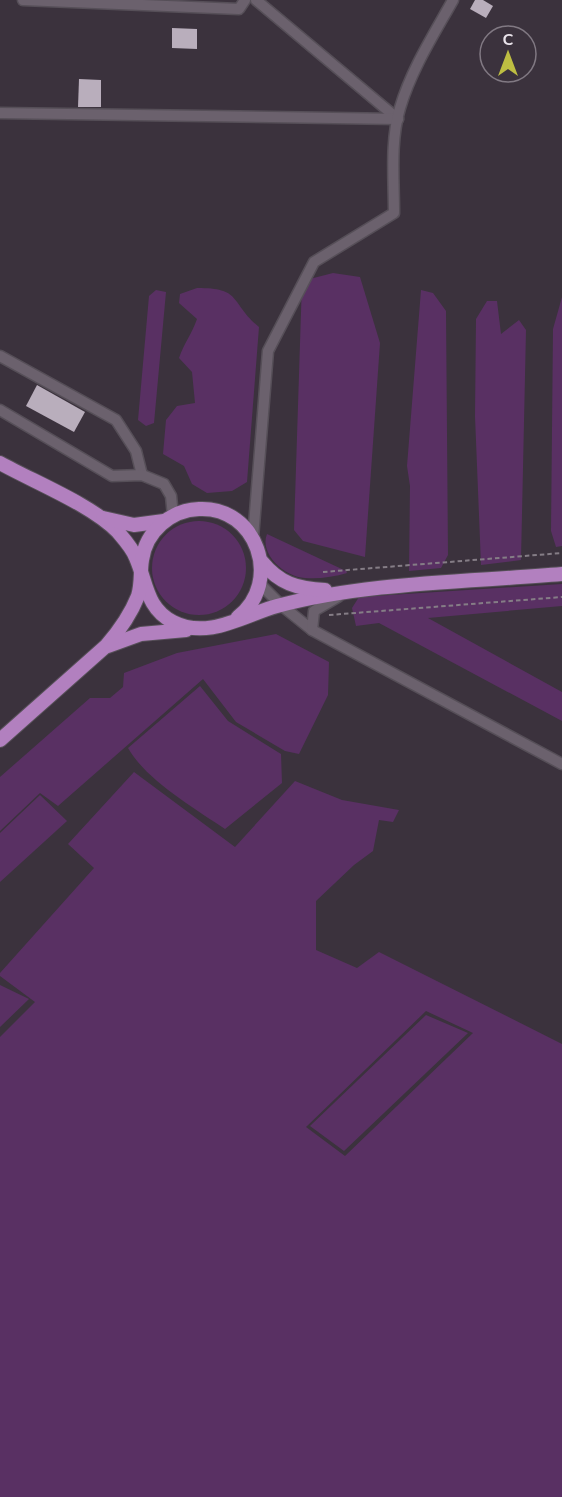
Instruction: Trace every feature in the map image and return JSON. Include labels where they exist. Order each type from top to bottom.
[{"type":"main road","points":[[0,463],[102,518],[118,532],[136,557],[150,600],[165,617],[184,627],[206,629]]},
{"type":"main road","points":[[102,518],[135,525],[169,518],[189,510],[214,510],[237,520],[254,538],[262,561],[273,576],[287,584],[304,589],[349,592]]},
{"type":"main road","points":[[0,740],[106,646],[128,619],[142,580],[141,569],[145,547],[169,518]]},
{"type":"main road","points":[[234,620],[251,604],[260,584],[262,561]]},
{"type":"main road","points":[[106,646],[154,631],[206,629],[281,605],[349,592],[562,574]]},
{"type":"lane","points":[[23,0],[239,9],[246,0]]},
{"type":"lane","points":[[256,0],[398,119]]},
{"type":"lane","points":[[254,538],[268,351],[314,262],[394,213],[393,148],[400,108],[430,40],[453,0]]},
{"type":"lane","points":[[0,113],[398,119]]},
{"type":"lane","points":[[0,356],[116,420],[136,451],[142,475]]},
{"type":"lane","points":[[0,410],[112,476],[142,475],[164,484],[171,496],[169,518]]},
{"type":"lane","points":[[260,584],[281,605],[312,630],[562,764]]},
{"type":"lane","points":[[312,630],[311,617],[314,611],[349,592]]},
{"type":"path","points":[[323,572],[562,553]]},
{"type":"path","points":[[325,615],[562,597]]},
{"type":"shaded area","points":[[333,273],[360,277],[380,343],[365,557],[303,541],[294,530],[302,281]]},
{"type":"shaded area","points":[[197,288],[229,294],[259,327],[247,482],[232,491],[207,493],[192,484],[184,466],[163,454],[166,420],[177,406],[195,403],[192,372],[179,358],[197,319],[179,303],[180,294]]},
{"type":"shaded area","points":[[156,290],[166,292],[154,423],[146,426],[138,420],[149,296]]},
{"type":"shaded area","points":[[421,290],[433,293],[446,311],[448,555],[441,568],[409,571],[410,486],[407,466]]},
{"type":"shaded area","points":[[562,297],[562,546],[556,547],[551,531],[553,329]]},
{"type":"shaded area","points":[[487,301],[497,301],[501,334],[519,320],[526,330],[521,560],[481,565],[475,416],[476,319]]},
{"type":"shaded area","points":[[199,521],[217,525],[232,535],[242,550],[246,568],[242,586],[232,601],[217,611],[199,615],[181,611],[166,601],[156,586],[152,568],[156,550],[166,535],[181,525]]},
{"type":"shaded area","points":[[267,534],[347,573],[316,578],[297,577],[290,574],[270,556],[266,542]]},
{"type":"shaded area","points":[[562,584],[562,606],[428,618],[562,692],[562,721],[379,623],[356,626],[352,608],[359,597]]},
{"type":"shaded area","points":[[276,634],[329,662],[328,695],[299,754],[285,751],[236,722],[203,679],[58,806],[40,793],[0,831],[0,777],[90,698],[110,698],[123,687],[124,673],[177,653]]},
{"type":"shaded area","points":[[200,686],[228,721],[281,754],[282,783],[225,829],[158,782],[136,760],[128,748]]},
{"type":"shaded area","points":[[134,772],[235,847],[295,781],[342,800],[399,810],[393,822],[379,820],[373,851],[354,865],[316,901],[316,950],[357,968],[379,952],[562,1044],[562,1497],[0,1497],[0,1037],[35,1002],[0,976],[0,973],[94,868],[68,844]],"holes":[[[426,1011],[473,1033],[345,1156],[306,1127]]]},
{"type":"shaded area","points":[[40,795],[67,821],[0,882],[0,833]]},
{"type":"shaded area","points":[[0,985],[29,999],[0,1027]]},
{"type":"shaded area","points":[[426,1015],[468,1033],[344,1151],[310,1126]]},
{"type":"building","points":[[475,0],[483,0],[493,6],[486,18],[470,9]]},
{"type":"building","points":[[172,28],[197,29],[197,49],[172,48]]},
{"type":"building","points":[[79,79],[101,80],[101,107],[78,107]]},
{"type":"building","points":[[37,385],[85,412],[74,432],[26,406]]}]
